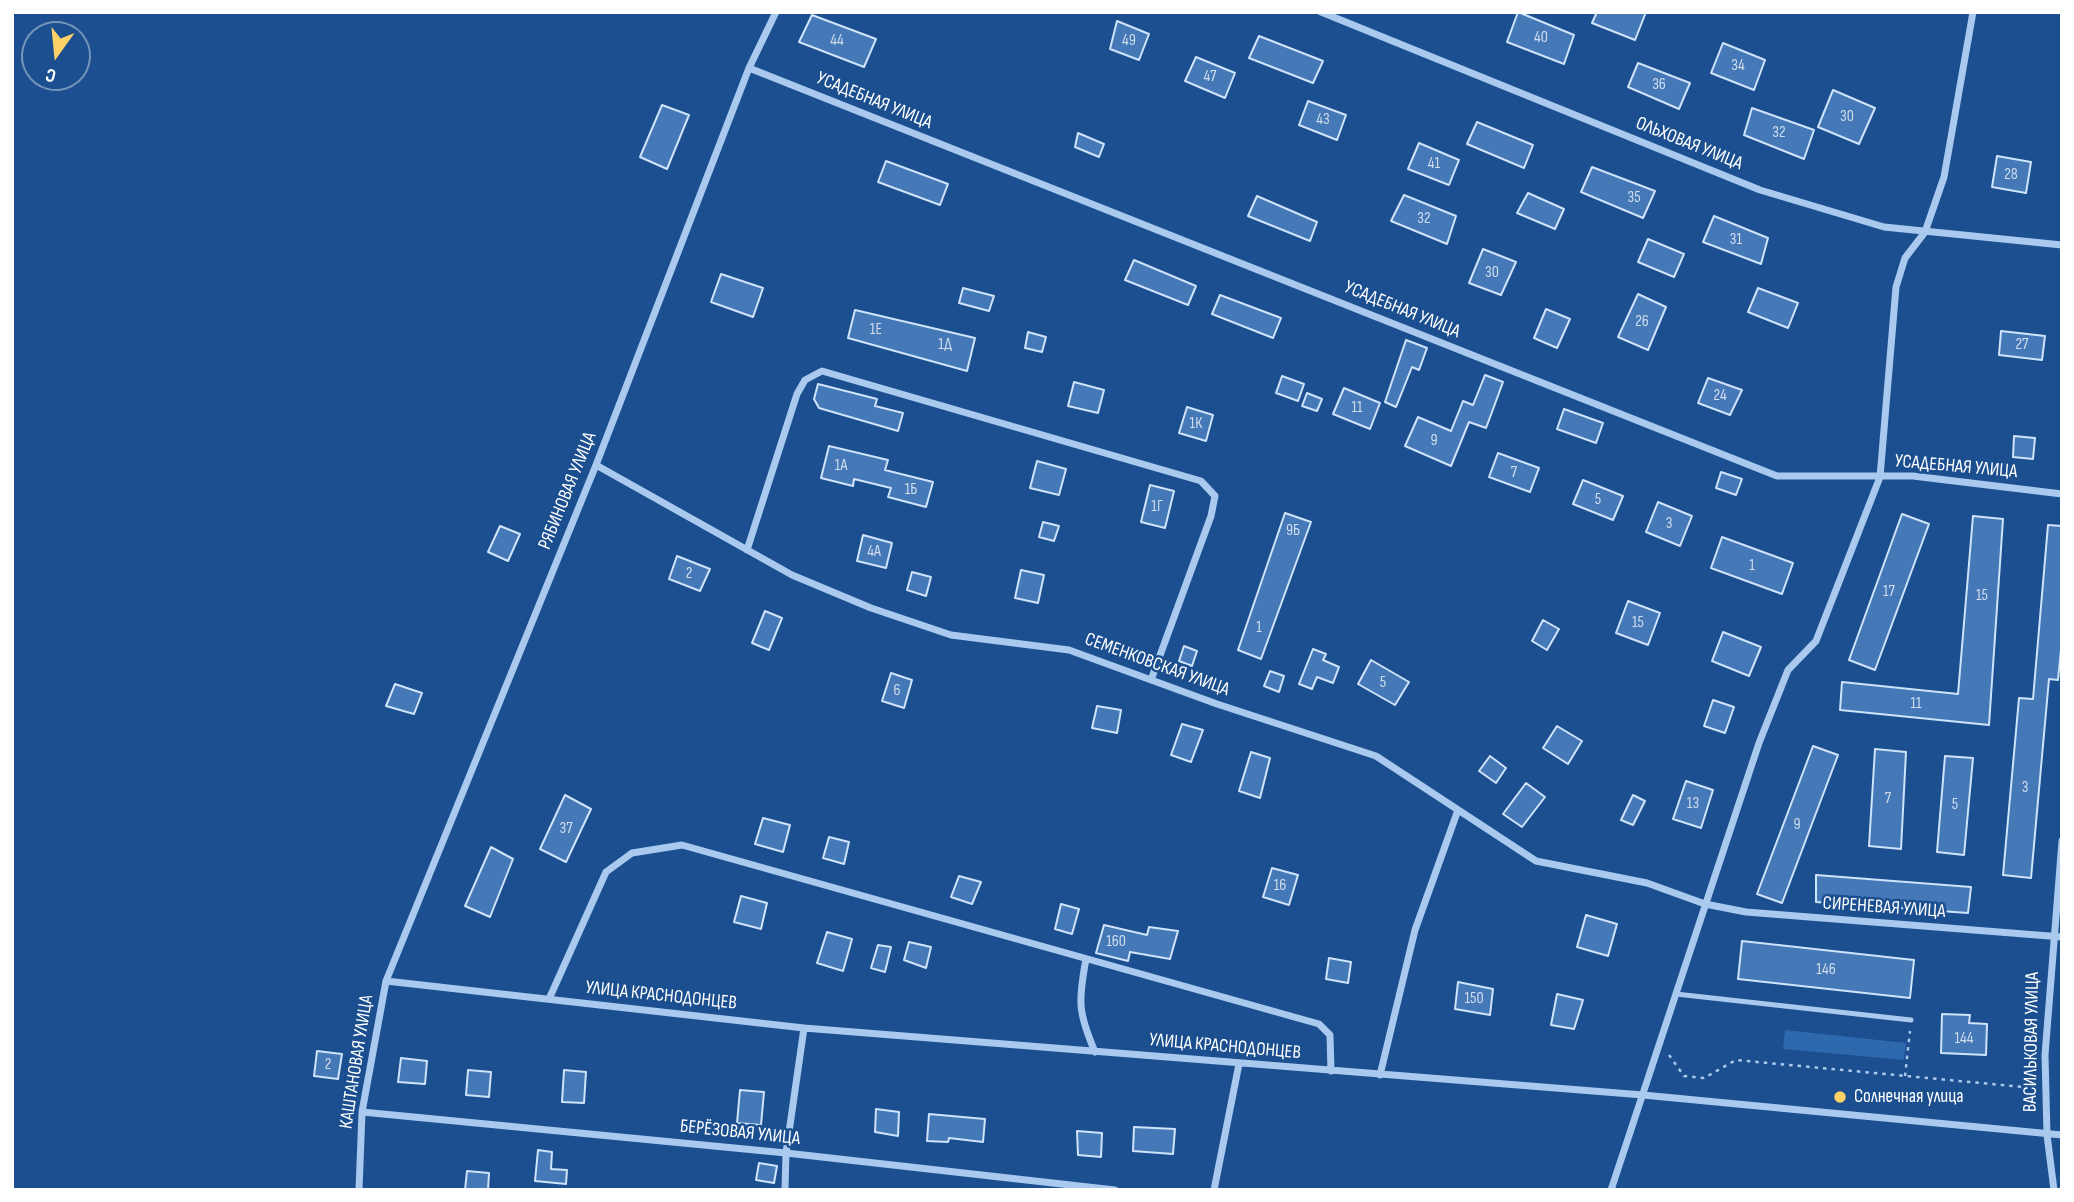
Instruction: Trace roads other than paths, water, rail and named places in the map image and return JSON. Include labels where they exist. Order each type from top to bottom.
[{"type":"street","name":"РЯБИНОВАЯ УЛИЦА","points":[[386,981],[596,465],[749,68],[776,12]]},
{"type":"street","name":"ОЛЬХОВАЯ УЛИЦА","points":[[1321,12],[1760,190],[1884,227],[2062,245]]},
{"type":"street","points":[[1611,1190],[1705,904],[1788,670],[1816,641],[1880,477],[1896,287],[1905,258],[1925,232],[1944,177],[1973,12]]},
{"type":"street","name":"УСАДЕБНАЯ УЛИЦА","points":[[749,68],[1777,475],[1913,476],[2062,494]]},
{"type":"street","points":[[747,550],[797,394],[804,380],[822,371],[1200,481],[1215,496],[1211,516],[1151,680]]},
{"type":"street","name":"СЕМЕНКОВСКАЯ УЛИЦА","points":[[596,465],[792,575],[837,594],[951,635],[1069,650],[1376,756],[1536,861],[1647,883],[1705,904]]},
{"type":"street","points":[[1380,1075],[1415,930],[1458,810]]},
{"type":"street","points":[[2052,936],[2062,841]]},
{"type":"street","points":[[549,999],[606,872],[632,853],[682,845],[1319,1024],[1330,1035],[1331,1072]]},
{"type":"street","name":"СИРЕНЕВАЯ УЛИЦА","points":[[1705,904],[1785,916],[2062,937]]},
{"type":"street","name":"ВАСИЛЬКОВАЯ УЛИЦА","points":[[2052,936],[2044,1089],[2054,1190]]},
{"type":"street","points":[[1086,959],[1079,993],[1080,1016],[1095,1052]]},
{"type":"street","name":"УЛИЦА КРАСНОДОНЦЕВ","points":[[386,981],[804,1028],[1643,1096],[2062,1135]]},
{"type":"street","name":"КАШТАНОВАЯ УЛИЦА","points":[[359,1190],[362,1112],[386,981]]},
{"type":"street","points":[[785,1190],[786,1153],[804,1028]]},
{"type":"street","points":[[1214,1190],[1239,1064]]},
{"type":"street","name":"БЕРЁЗОВАЯ УЛИЦА","points":[[362,1112],[786,1153],[1115,1190]]},
{"type":"lane","points":[[1676,994],[1911,1020]]},
{"type":"place","name":"Солнечная улица","points":[[1840,1097]]}]
